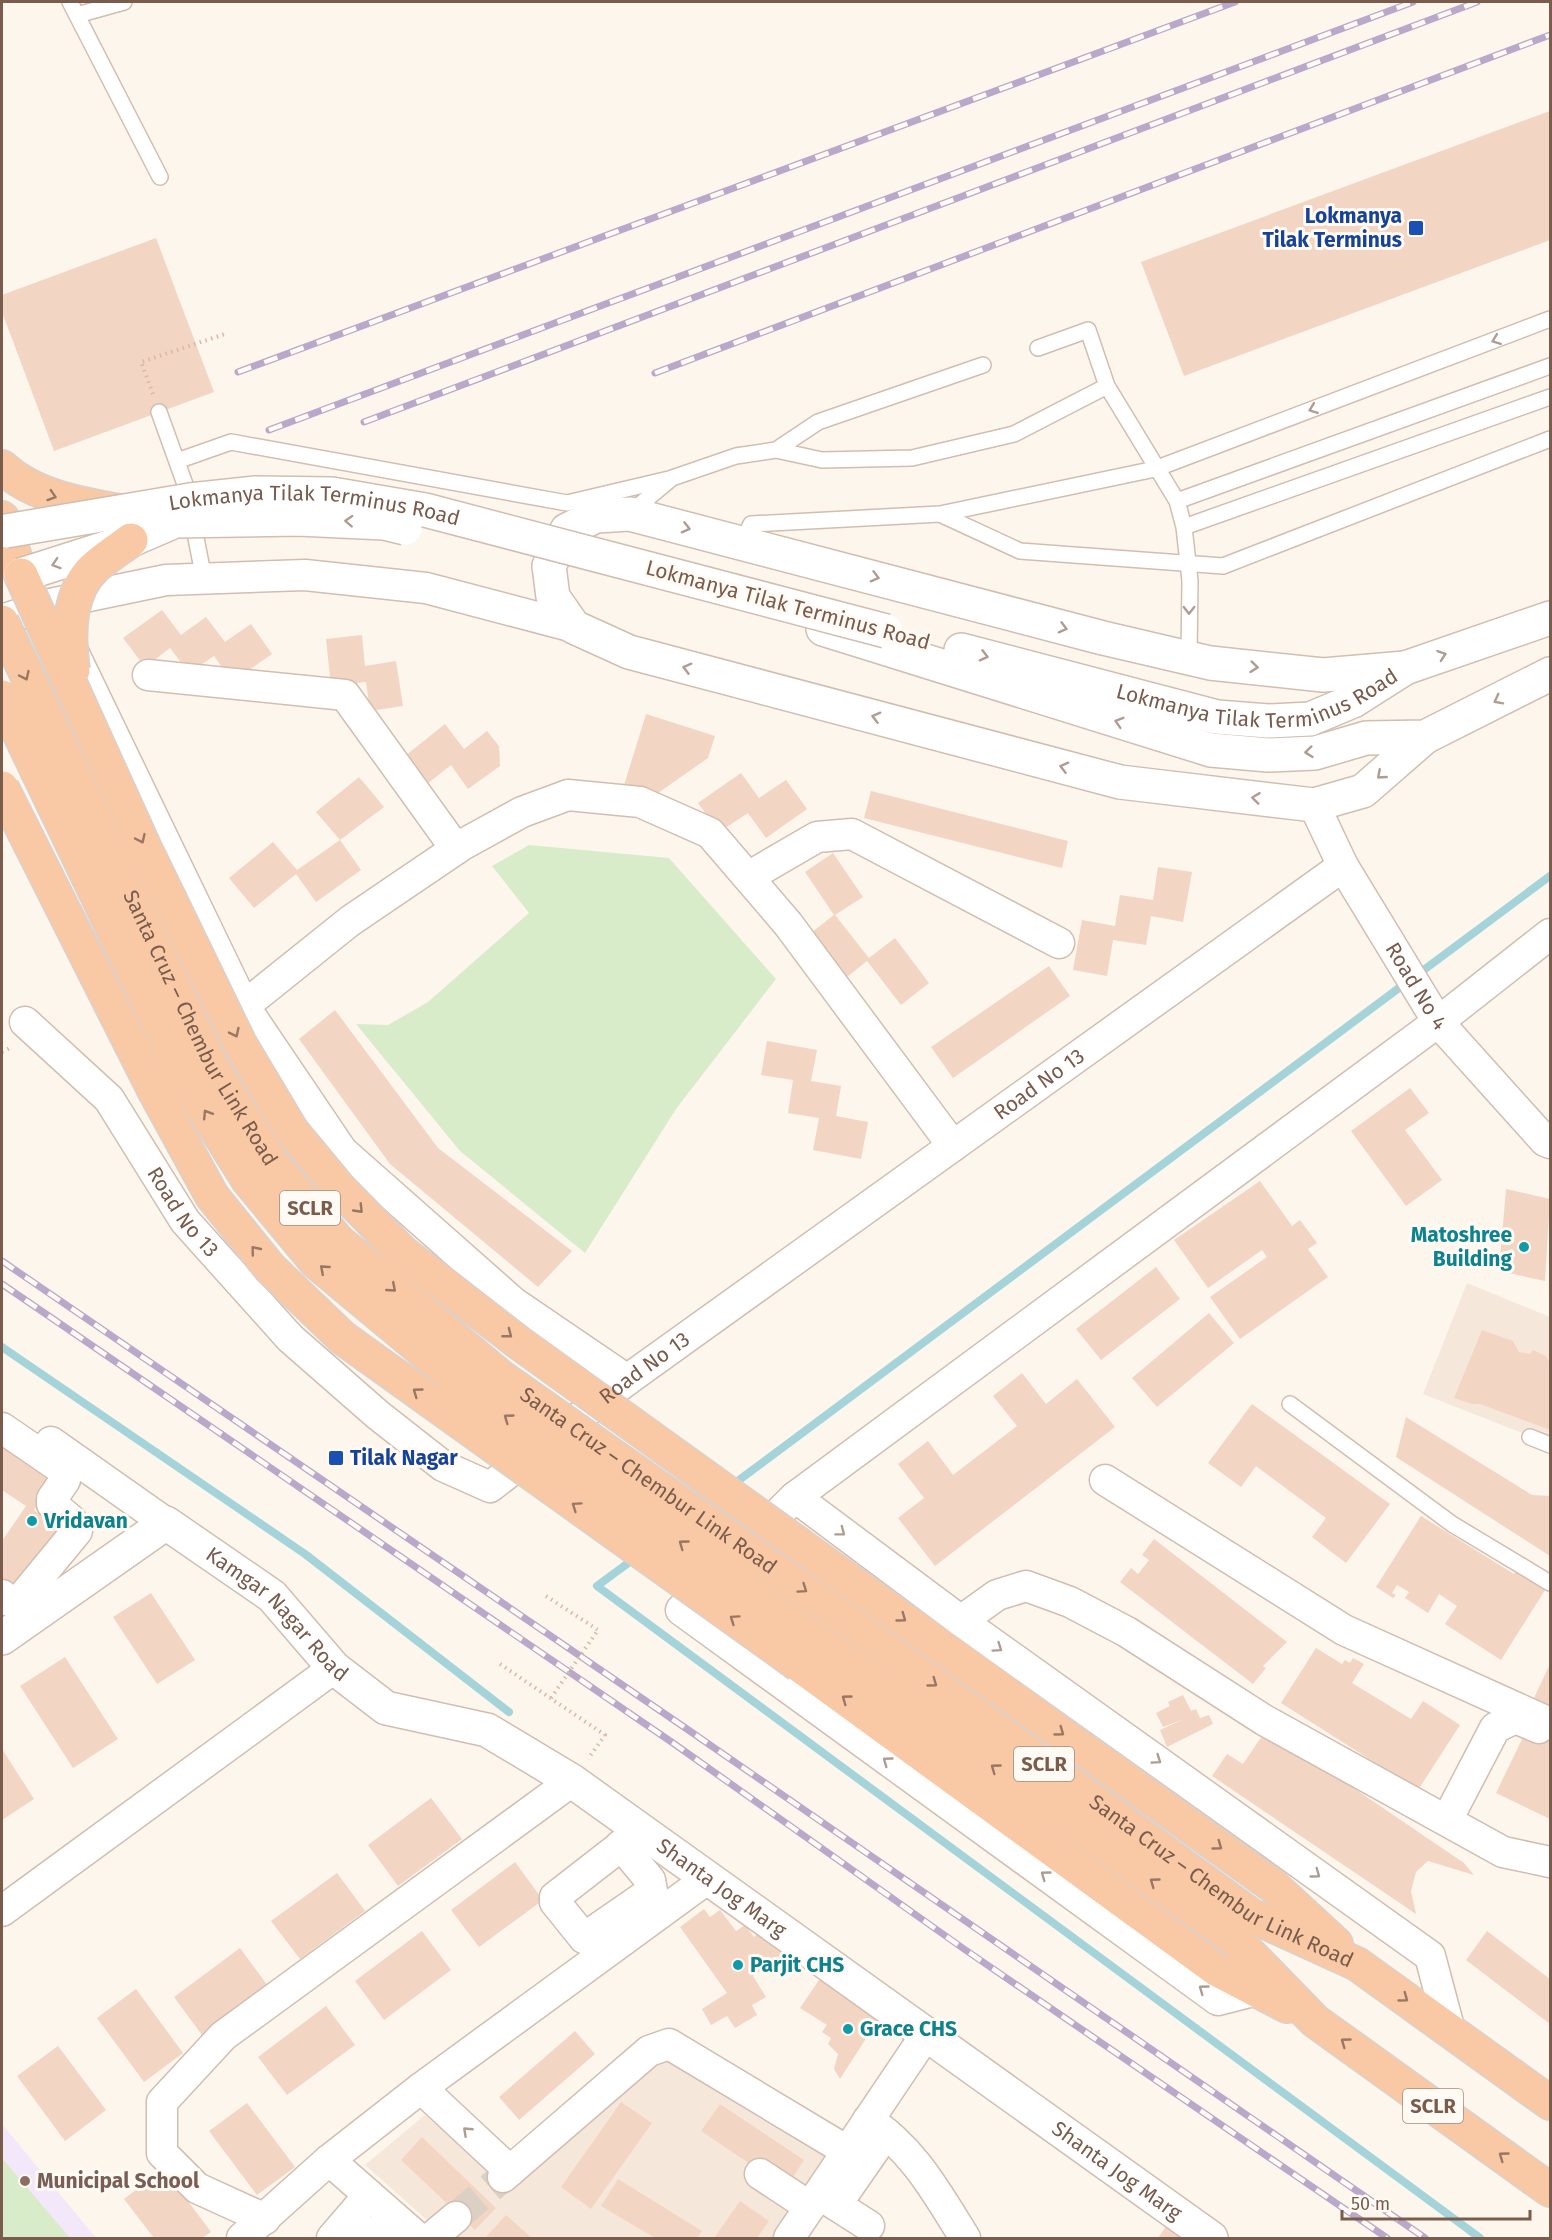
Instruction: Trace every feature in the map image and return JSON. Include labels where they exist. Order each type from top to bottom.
[{"type":"highway","points":[[2,467],[44,494],[85,505],[130,526],[92,570],[75,599],[69,633],[73,669],[88,721]]},
{"type":"highway","points":[[4,524],[21,575],[143,844],[240,1044],[292,1131],[340,1189],[402,1252],[491,1321],[1273,1886],[1357,1964]]},
{"type":"highway","name":"Santa Cruz – Chembur Link Road","points":[[2,621],[211,1065],[272,1163],[338,1241],[418,1311],[501,1377],[835,1612],[1252,1916],[1357,1964],[1551,2103]]},
{"type":"highway","name":"Santa Cruz – Chembur Link Road","points":[[2,697],[185,1079],[248,1180],[316,1262],[483,1401],[808,1652],[1236,1940],[1315,2021],[1551,2190]]},
{"type":"highway","points":[[2,788],[148,1078],[212,1196],[270,1268],[343,1338],[808,1652],[1215,1969],[1315,2021]]},
{"type":"street","name":"Lokmanya Tilak Terminus Road","points":[[21,575],[190,500],[256,493],[332,494],[425,510],[1217,717],[1268,721],[1310,719],[1353,701],[1405,668],[1551,618]]},
{"type":"street","points":[[574,627],[553,597],[549,566],[567,530],[596,516],[630,514],[1103,638],[1210,663],[1323,675],[1405,668]]},
{"type":"street","name":"Lokmanya Tilak Terminus Road","points":[[4,524],[130,526],[175,521],[298,519],[384,523],[815,627],[1211,750],[1268,755],[1315,753],[1366,738],[1425,736],[1551,674]]},
{"type":"street","points":[[2,621],[50,604],[166,580],[304,575],[426,588],[574,627],[629,652],[1120,782],[1314,805],[1363,791],[1425,736]]},
{"type":"street","points":[[50,604],[244,1006],[342,1151],[514,1303],[627,1380]]},
{"type":"street","points":[[148,675],[345,695],[456,849]]},
{"type":"street","points":[[244,1006],[350,921],[456,849],[522,812],[567,795],[640,802],[710,833],[788,924],[953,1146]]},
{"type":"street","name":"Road No 4","points":[[1314,805],[1343,866],[1434,1015],[1545,1141],[1551,1143]]},
{"type":"street","points":[[748,877],[817,837],[852,834],[1059,943]]},
{"type":"street","name":"Road No 13","points":[[25,1022],[109,1099],[185,1221],[290,1338],[378,1415],[443,1466],[490,1487],[627,1380],[1343,866]]},
{"type":"street","points":[[1257,1990],[1218,2000],[681,1610],[795,1497],[1434,1015],[1551,934]]},
{"type":"street","name":"Kamgar Nagar Road","points":[[2,1408],[42,1446],[166,1523],[272,1596],[334,1668],[386,1708]]},
{"type":"street","points":[[2,1428],[42,1446],[64,1474],[65,1480],[52,1499],[52,1504],[71,1520],[77,1531],[21,1599],[9,1601],[2,1595]]},
{"type":"street","points":[[1105,1480],[1344,1630],[1551,1723]]},
{"type":"street","points":[[795,1497],[961,1621],[1430,1956],[1450,2031]]},
{"type":"street","points":[[2,1638],[166,1523]]},
{"type":"street","points":[[52,1562],[79,1584]]},
{"type":"street","points":[[961,1621],[997,1595],[1026,1586],[1070,1602],[1127,1632],[1264,1720],[1503,1852],[1551,1862]]},
{"type":"street","points":[[2,1911],[334,1668]]},
{"type":"street","name":"Shanta Jog Marg","points":[[386,1708],[487,1730],[572,1781],[631,1838],[707,1879],[1211,2238]]},
{"type":"street","points":[[1447,1820],[1495,1728],[1515,1718],[1551,1734]]},
{"type":"street","points":[[265,2219],[197,2188],[162,2153],[162,2102],[223,2036],[572,1781]]},
{"type":"street","points":[[242,2238],[329,2160],[421,2088],[593,1946],[652,1891],[650,1880],[631,1838],[555,1897],[555,1902],[593,1946]]},
{"type":"street","points":[[593,1946],[707,1879]]},
{"type":"street","points":[[789,2238],[822,2202],[877,2127],[925,2036]]},
{"type":"street","points":[[421,2088],[506,2174],[649,2051],[669,2044],[847,2151]]},
{"type":"street","points":[[822,2202],[847,2151],[877,2127]]},
{"type":"street","points":[[877,2127],[921,2168],[965,2238]]},
{"type":"street","points":[[329,2160],[418,2238]]},
{"type":"street","points":[[760,2174],[869,2226]]},
{"type":"street","points":[[369,2196],[340,2230],[379,2238]]},
{"type":"street","points":[[431,2238],[456,2217]]},
{"type":"lane","points":[[124,2],[73,8],[160,177]]},
{"type":"lane","points":[[742,542],[751,524],[940,514],[1155,470],[1551,319]]},
{"type":"lane","points":[[1038,348],[1088,330],[1107,386],[1155,470],[1177,501],[1184,527],[1188,564],[1189,657]]},
{"type":"lane","points":[[776,450],[818,422],[983,365]]},
{"type":"lane","points":[[1177,501],[1551,366]]},
{"type":"lane","points":[[177,461],[231,442],[567,503],[672,478],[736,456],[776,450],[822,460],[912,458],[1014,434],[1107,386]]},
{"type":"lane","points":[[1184,527],[1551,397]]},
{"type":"lane","points":[[159,412],[186,487],[204,579]]},
{"type":"lane","points":[[940,514],[1020,551],[1223,566],[1551,439]]},
{"type":"lane","points":[[630,514],[672,478]]},
{"type":"lane","points":[[1290,1404],[1452,1524],[1551,1583]]},
{"type":"lane","points":[[1530,1437],[1551,1445]]},
{"type":"path","points":[[159,412],[141,362],[228,333]]},
{"type":"path","points":[[546,1596],[598,1630],[551,1698]]},
{"type":"path","points":[[500,1664],[605,1735]]},
{"type":"shaded area","points":[[1467,1283],[1550,1317],[1550,1444],[1423,1394]]},
{"type":"shaded area","points":[[657,2040],[825,2149],[830,2181],[789,2238],[447,2238],[365,2165],[425,2115],[494,2175]]},
{"type":"shaded area","name":"Municipal School","points":[[2,2124],[96,2238],[2,2238]]},
{"type":"green space","points":[[529,845],[669,858],[776,979],[676,1109],[585,1253],[460,1151],[356,1024],[388,1025],[428,1002],[529,913],[492,866]]},
{"type":"green space","points":[[2,2158],[70,2238],[2,2238]]},
{"type":"building","points":[[1550,111],[1550,240],[1184,376],[1141,262]]},
{"type":"building","points":[[156,238],[214,392],[54,451],[2,312],[2,295]]},
{"type":"building","points":[[162,610],[181,635],[206,617],[225,642],[251,624],[272,654],[232,682],[214,656],[189,673],[170,648],[145,667],[123,638]]},
{"type":"building","points":[[362,635],[365,666],[396,661],[403,706],[370,711],[366,682],[331,686],[326,639]]},
{"type":"building","points":[[646,714],[715,736],[708,758],[648,800],[622,792]]},
{"type":"building","points":[[445,724],[464,749],[487,731],[499,746],[500,766],[468,789],[451,765],[427,784],[405,756]]},
{"type":"building","points":[[741,773],[759,798],[786,780],[807,809],[766,838],[748,813],[719,832],[698,803]]},
{"type":"building","points":[[359,777],[384,807],[340,840],[316,812]]},
{"type":"building","points":[[871,791],[1068,841],[1062,868],[864,818]]},
{"type":"building","points":[[340,840],[361,870],[316,902],[296,874],[254,908],[229,878],[273,842],[297,870]]},
{"type":"building","points":[[833,853],[863,897],[835,915],[869,958],[895,938],[929,983],[901,1005],[867,961],[842,981],[807,936],[834,915],[805,872]]},
{"type":"building","points":[[1158,867],[1192,872],[1183,922],[1151,916],[1146,945],[1113,940],[1107,976],[1073,970],[1082,920],[1115,926],[1120,895],[1153,900]]},
{"type":"building","points":[[1049,966],[1070,996],[953,1078],[931,1047]]},
{"type":"building","points":[[335,1010],[438,1148],[572,1251],[538,1287],[390,1164],[299,1039]]},
{"type":"building","points":[[767,1041],[817,1050],[811,1081],[841,1086],[836,1116],[868,1122],[861,1159],[813,1150],[819,1118],[788,1113],[793,1080],[761,1075]]},
{"type":"building","points":[[1410,1088],[1429,1113],[1405,1130],[1442,1180],[1406,1206],[1351,1131]]},
{"type":"building","points":[[1260,1181],[1292,1226],[1300,1220],[1317,1243],[1308,1249],[1328,1277],[1240,1339],[1210,1297],[1267,1257],[1262,1250],[1208,1288],[1174,1240]]},
{"type":"building","name":"Matoshree Building","points":[[1506,1189],[1550,1199],[1545,1281],[1499,1271]]},
{"type":"building","points":[[1156,1267],[1180,1299],[1101,1360],[1076,1329]]},
{"type":"building","points":[[1209,1313],[1234,1343],[1157,1407],[1132,1378]]},
{"type":"building","points":[[1482,1330],[1513,1341],[1519,1352],[1530,1354],[1533,1350],[1546,1356],[1550,1363],[1550,1430],[1480,1404],[1454,1398]]},
{"type":"building","points":[[1022,1373],[1046,1404],[1077,1379],[1115,1427],[935,1566],[898,1518],[924,1498],[898,1464],[928,1441],[953,1475],[1017,1426],[993,1396]]},
{"type":"building","points":[[1252,1404],[1390,1504],[1346,1563],[1312,1537],[1326,1518],[1256,1466],[1241,1487],[1208,1463]]},
{"type":"building","points":[[1406,1417],[1532,1495],[1550,1496],[1550,1556],[1396,1457]]},
{"type":"building","name":"Vridavan","points":[[2,1437],[58,1475],[34,1510],[63,1531],[18,1595],[2,1583],[2,1541],[26,1506],[2,1490]]},
{"type":"building","points":[[1421,1516],[1514,1574],[1518,1568],[1547,1587],[1501,1660],[1445,1624],[1457,1606],[1439,1594],[1428,1613],[1405,1598],[1409,1592],[1397,1585],[1392,1593],[1396,1595],[1393,1598],[1376,1587]]},
{"type":"building","points":[[1154,1539],[1287,1642],[1263,1666],[1266,1668],[1253,1684],[1120,1582],[1131,1568],[1138,1574],[1149,1560],[1142,1555]]},
{"type":"building","points":[[151,1593],[195,1660],[157,1684],[113,1617]]},
{"type":"building","points":[[1316,1648],[1342,1664],[1345,1660],[1350,1663],[1353,1658],[1364,1664],[1352,1683],[1411,1719],[1423,1701],[1460,1725],[1418,1790],[1281,1703]]},
{"type":"building","points":[[65,1657],[118,1739],[73,1768],[20,1686]]},
{"type":"building","points":[[1550,1664],[1550,1706],[1534,1698]]},
{"type":"building","points":[[1183,1695],[1191,1711],[1196,1709],[1200,1718],[1209,1715],[1213,1724],[1167,1747],[1160,1730],[1184,1719],[1163,1727],[1156,1713],[1170,1706],[1168,1702]]},
{"type":"building","points":[[1526,1731],[1550,1742],[1550,1819],[1496,1793]]},
{"type":"building","points":[[1274,1734],[1464,1863],[1474,1875],[1428,1861],[1416,1872],[1411,1891],[1416,1914],[1212,1776],[1227,1754],[1243,1764],[1262,1736],[1269,1741]]},
{"type":"building","points":[[2,1749],[34,1799],[2,1820]]},
{"type":"building","points":[[431,1798],[462,1839],[398,1886],[368,1845]]},
{"type":"building","points":[[515,1862],[543,1900],[479,1947],[451,1910]]},
{"type":"building","points":[[337,1873],[365,1911],[300,1959],[271,1921]]},
{"type":"building","name":"Parjit CHS","points":[[704,1909],[710,1917],[720,1910],[736,1931],[745,1925],[754,1937],[764,1929],[783,1955],[753,1976],[766,1997],[752,2005],[757,2015],[735,2028],[727,2016],[711,2025],[702,2009],[727,1993],[680,1927]]},
{"type":"building","points":[[422,1931],[451,1970],[384,2020],[355,1981]]},
{"type":"building","points":[[1487,1931],[1550,1979],[1550,2024],[1466,1960]]},
{"type":"building","points":[[240,1948],[268,1986],[202,2035],[174,1997]]},
{"type":"building","name":"Grace CHS","points":[[821,1977],[881,2015],[840,2079],[834,2069],[838,2054],[828,2044],[831,2038],[822,2032],[827,2025],[800,2008]]},
{"type":"building","points":[[136,1989],[183,2053],[144,2082],[97,2018]]},
{"type":"building","points":[[326,2006],[355,2045],[287,2095],[258,2057]]},
{"type":"building","points":[[575,2031],[595,2054],[519,2120],[499,2097]]},
{"type":"building","points":[[58,2046],[106,2110],[65,2141],[17,2076]]},
{"type":"building","points":[[621,2102],[652,2123],[591,2209],[561,2187]]},
{"type":"building","points":[[247,2103],[295,2167],[257,2195],[209,2131]]},
{"type":"building","points":[[720,2104],[804,2160],[786,2188],[701,2131]]},
{"type":"building","points":[[422,2137],[496,2208],[475,2230],[401,2160]]},
{"type":"building","points":[[164,2169],[211,2232],[202,2238],[154,2238],[124,2199]]},
{"type":"building","points":[[618,2179],[702,2231],[697,2238],[655,2238],[601,2206]]},
{"type":"building","points":[[740,2201],[769,2221],[757,2238],[714,2238]]},
{"type":"building","points":[[506,2215],[532,2238],[485,2238]]},
{"type":"building","points":[[1167,2225],[1188,2238],[1158,2238]]},
{"type":"waterway","points":[[1417,975],[1550,876]]},
{"type":"waterway","points":[[731,1486],[1407,982]]},
{"type":"waterway","points":[[2,1347],[305,1554],[509,1712]]},
{"type":"waterway","points":[[635,1558],[597,1586],[1480,2238]]},
{"type":"tunnel","points":[[456,2217],[503,2177]]},
{"type":"railway","points":[[238,372],[1235,2]]},
{"type":"railway","points":[[269,430],[1413,2]]},
{"type":"railway","points":[[364,422],[1477,2]]},
{"type":"railway","points":[[655,373],[1550,35]]},
{"type":"railway","points":[[2,1261],[684,1727],[1425,2238]]},
{"type":"railway","points":[[2,1284],[673,1743],[964,1949],[1387,2238]]},
{"type":"place","name":"Lokmanya Tilak Terminus","points":[[1416,228]]},
{"type":"place","name":"Matoshree Building","points":[[1524,1247]]},
{"type":"place","name":"Tilak Nagar","points":[[336,1458]]},
{"type":"place","name":"Vridavan","points":[[32,1521]]},
{"type":"place","name":"Parjit CHS","points":[[738,1965]]},
{"type":"place","name":"Grace CHS","points":[[848,2029]]},
{"type":"place","name":"Municipal School","points":[[25,2181]]}]
